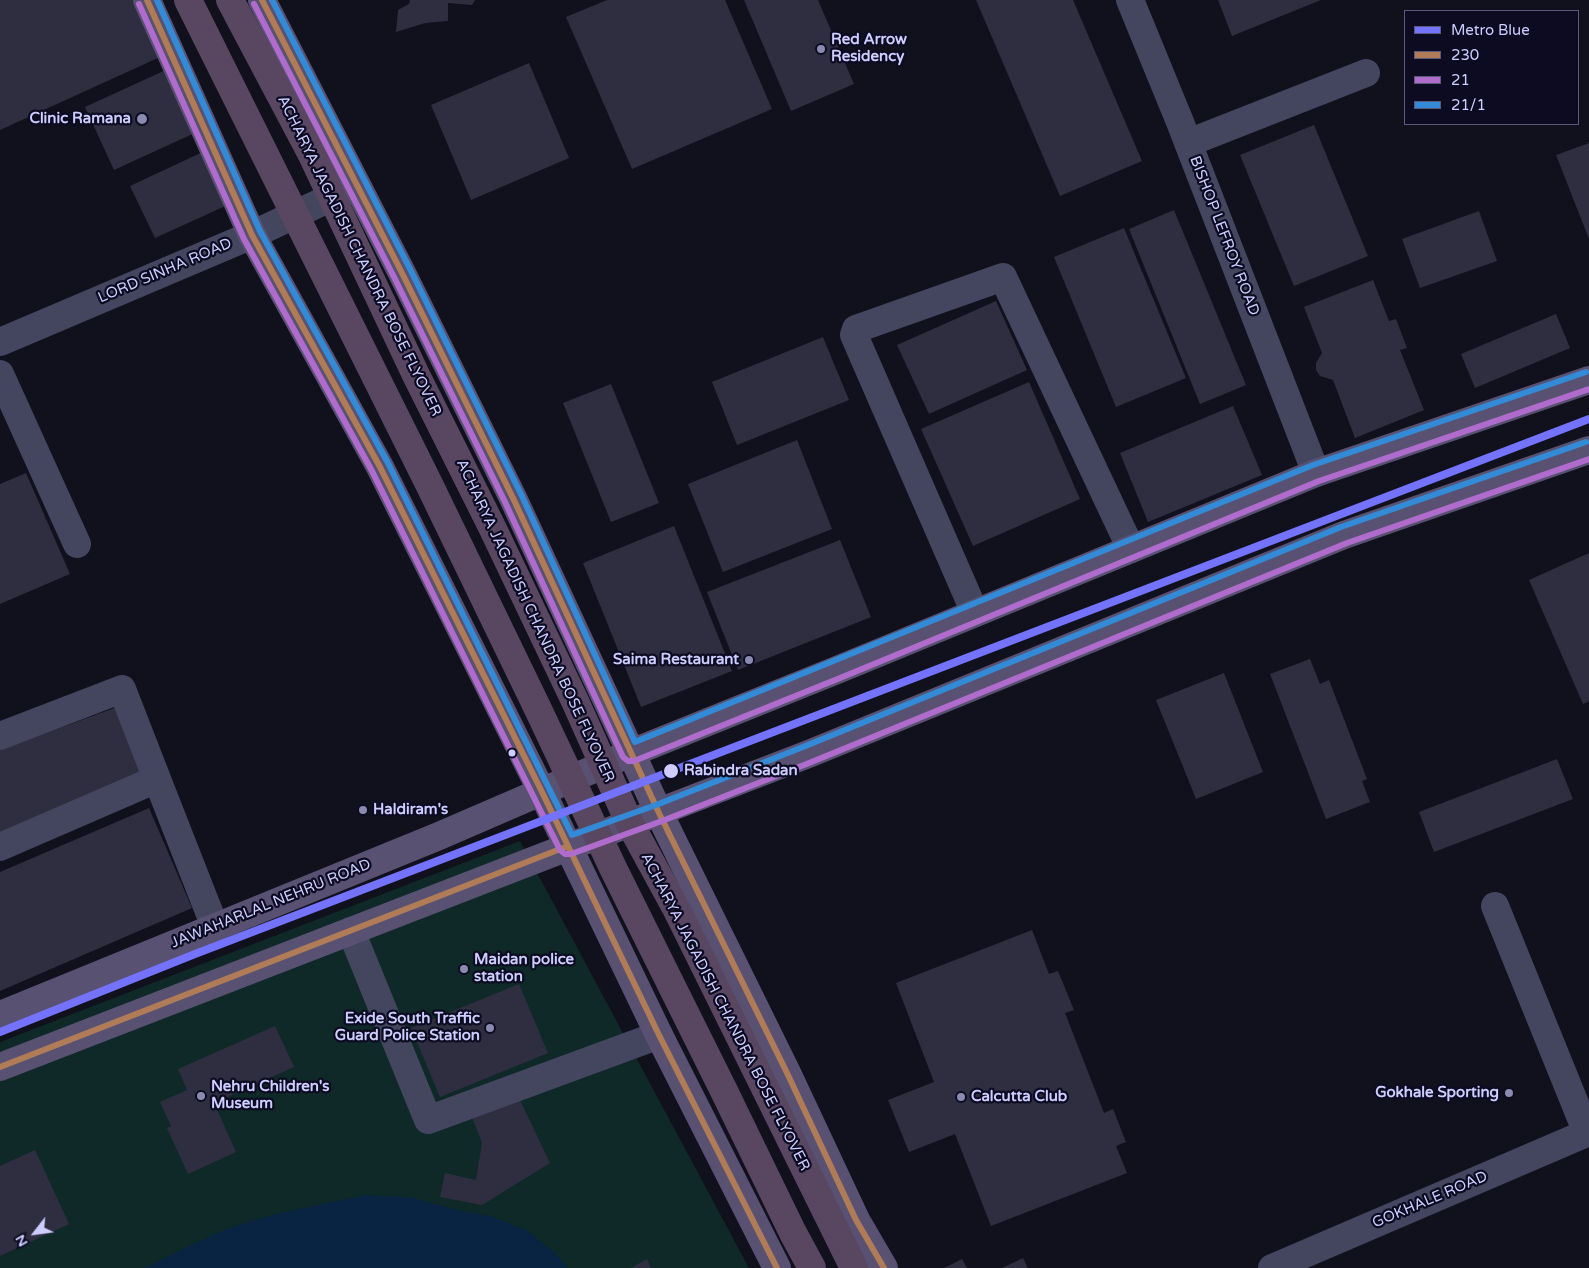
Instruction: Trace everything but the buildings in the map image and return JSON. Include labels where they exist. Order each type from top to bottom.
[{"type":"highway","points":[[188,0],[429,484],[614,870],[812,1268]]},
{"type":"highway","name":"ACHARYA JAGADISH CHANDRA BOSE FLYOVER","points":[[230,0],[312,155],[416,375],[492,527],[571,692],[629,822],[677,910],[854,1268]]},
{"type":"main road","points":[[147,0],[252,235],[380,467],[542,792],[659,1035],[776,1268]]},
{"type":"main road","points":[[262,0],[357,185],[513,498],[659,813],[788,1074],[856,1220],[884,1268]]},
{"type":"main road","name":"JAWAHARLAL NEHRU ROAD","points":[[0,1015],[542,792],[631,753],[1316,472],[1589,380]]},
{"type":"main road","points":[[0,1068],[568,846],[659,813],[1344,534],[1589,450]]},
{"type":"street","name":"BISHOP LEFROY ROAD","points":[[1130,0],[1188,143],[1316,472]]},
{"type":"street","points":[[1188,143],[1366,73]]},
{"type":"street","name":"LORD SINHA ROAD","points":[[0,342],[252,235],[357,185]]},
{"type":"street","points":[[975,613],[854,335],[856,329],[1003,277],[1131,549]]},
{"type":"street","points":[[0,374],[77,544]]},
{"type":"street","points":[[0,736],[122,689],[215,927]]},
{"type":"street","points":[[0,847],[157,779]]},
{"type":"street","points":[[1495,906],[1588,1133]]},
{"type":"street","points":[[351,931],[428,1120],[659,1035]]},
{"type":"street","name":"GOKHALE ROAD","points":[[1272,1268],[1588,1133]]},
{"type":"green space","points":[[520,841],[749,1268],[0,1268],[0,1042]]},
{"type":"water","points":[[366,1195],[413,1198],[456,1210],[489,1216],[526,1230],[553,1251],[568,1268],[145,1268],[229,1228],[277,1214]]},
{"type":"metro line","name":"Blue","points":[[0,1032],[195,954],[1589,419]]},
{"type":"transit line","name":"230","points":[[147,0],[252,235],[380,467],[542,792],[659,1035],[777,1268]]},
{"type":"transit line","name":"21/1","points":[[157,0],[260,231],[388,463],[572,835],[656,805],[808,745],[1341,527],[1586,442]]},
{"type":"transit line","name":"230","points":[[262,0],[402,273],[513,498],[659,813],[788,1075],[856,1220],[884,1268]]},
{"type":"transit line","name":"21/1","points":[[272,0],[410,269],[521,494],[635,742],[1313,465],[1586,372]]},
{"type":"transit line","name":"21","points":[[139,4],[244,239],[372,471],[560,850],[565,854],[571,854],[662,821],[814,761],[1347,543],[1589,459]]},
{"type":"transit line","name":"21","points":[[254,4],[394,277],[505,502],[623,757],[628,761],[634,761],[840,678],[1319,481],[1589,389]]},
{"type":"transit line","name":"230","points":[[0,1067],[568,846]]},
{"type":"place","name":"Red Arrow Residency","points":[[821,49]]},
{"type":"place","name":"Clinic Ramana","points":[[142,119]]},
{"type":"place","name":"Saima Restaurant","points":[[749,660]]},
{"type":"place","name":"Rabindra Sadan","points":[[671,771]]},
{"type":"place","name":"Haldiram's","points":[[363,810]]},
{"type":"place","name":"Maidan police station","points":[[464,969]]},
{"type":"place","name":"Exide South Traffic Guard Police Station","points":[[490,1028]]},
{"type":"place","name":"Gokhale Sporting","points":[[1509,1093]]},
{"type":"place","name":"Nehru Children's Museum","points":[[201,1096]]},
{"type":"place","name":"Calcutta Club","points":[[961,1097]]}]
